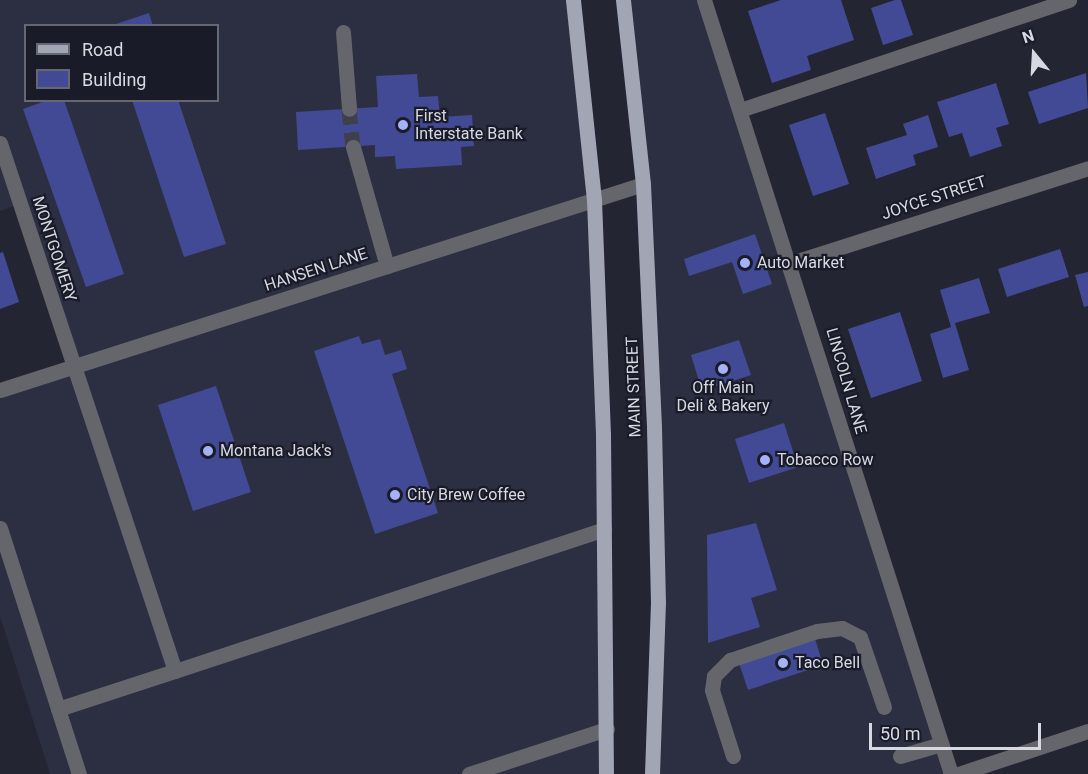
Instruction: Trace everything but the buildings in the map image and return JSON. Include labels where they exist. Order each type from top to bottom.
[{"type":"main road","name":"MAIN STREET","points":[[573,0],[594,200],[604,528],[606,774]]},
{"type":"main road","name":"MAIN STREET","points":[[623,0],[643,184],[658,602],[652,774]]},
{"type":"street","name":"LINCOLN LANE","points":[[704,0],[791,263],[891,594],[951,774]]},
{"type":"street","points":[[740,110],[1069,0]]},
{"type":"street","points":[[343,32],[349,109]]},
{"type":"street","name":"MONTGOMERY","points":[[0,143],[175,671]]},
{"type":"street","points":[[353,147],[387,266]]},
{"type":"street","name":"JOYCE STREET","points":[[791,263],[1088,168]]},
{"type":"street","name":"HANSEN LANE","points":[[0,390],[643,184]]},
{"type":"street","points":[[0,528],[79,774]]},
{"type":"street","points":[[58,709],[604,528]]},
{"type":"street","points":[[733,756],[712,690],[714,676],[730,660],[817,631],[842,628],[860,637],[884,707]]},
{"type":"street","points":[[470,774],[607,729]]},
{"type":"street","points":[[957,774],[1088,731]]},
{"type":"street","points":[[900,756],[941,744]]},
{"type":"shaded area","points":[[0,0],[573,0],[594,200],[604,774],[50,774],[0,616],[0,390],[74,366],[20,204],[0,211]]},
{"type":"shaded area","points":[[624,0],[704,0],[957,774],[652,774],[658,602],[643,184]]},
{"type":"tunnel","points":[[349,109],[353,147]]},
{"type":"place","name":"First Interstate Bank","points":[[403,125]]},
{"type":"place","name":"Auto Market","points":[[745,263]]},
{"type":"place","name":"Off Main Deli & Bakery","points":[[723,369]]},
{"type":"place","name":"Montana Jack's","points":[[208,451]]},
{"type":"place","name":"Tobacco Row","points":[[765,460]]},
{"type":"place","name":"City Brew Coffee","points":[[395,495]]},
{"type":"place","name":"Taco Bell","points":[[783,663]]}]
